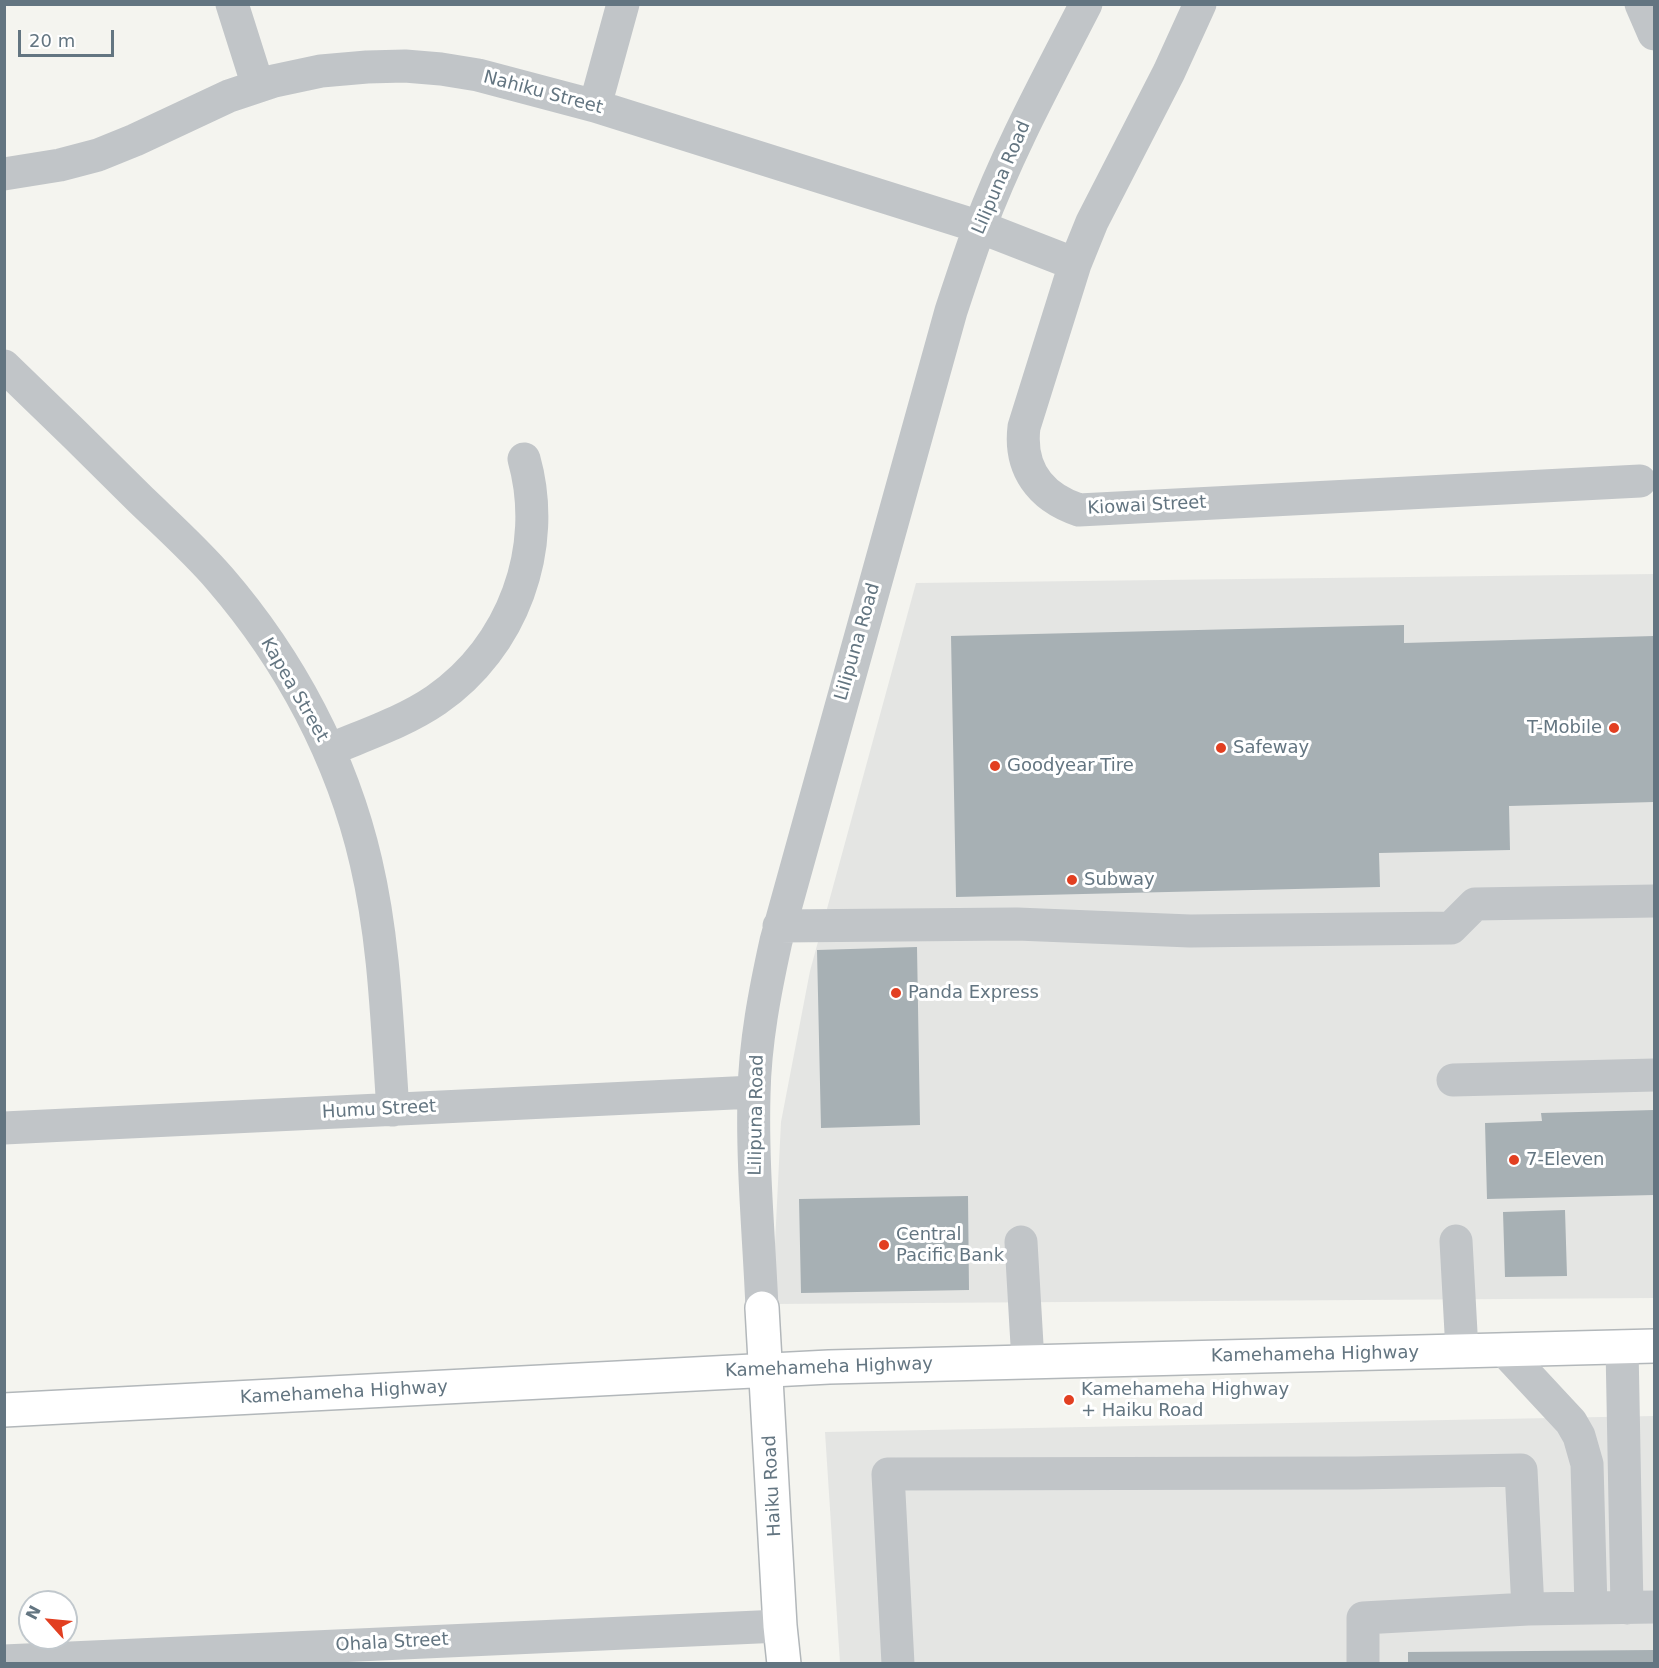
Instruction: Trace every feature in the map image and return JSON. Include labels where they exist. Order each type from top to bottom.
[{"type":"main road","name":"Haiku Road","points":[[762,1308],[784,1664]]},
{"type":"main road","name":"Kamehameha Highway","points":[[4,1410],[766,1370],[1654,1346]]},
{"type":"street","points":[[232,4],[258,86]]},
{"type":"street","points":[[595,106],[623,4]]},
{"type":"street","name":"Lilipuna Road","points":[[762,1308],[754,1092],[766,988],[779,926],[951,311],[980,227],[1018,137],[1086,4]]},
{"type":"street","name":"Kiowai Street","points":[[1200,4],[1169,72],[1092,222],[1075,264],[1024,426],[1023,441],[1026,462],[1036,481],[1047,494],[1062,504],[1079,510],[1640,481]]},
{"type":"street","points":[[1641,4],[1654,34]]},
{"type":"street","name":"Nahiku Street","points":[[4,174],[60,165],[98,154],[258,86],[321,71],[367,66],[405,66],[478,75],[595,106],[980,227],[1075,264]]},
{"type":"street","name":"Kapea Street","points":[[4,366],[219,578],[284,664],[310,711],[352,811],[366,861],[376,913],[393,1110]]},
{"type":"street","points":[[328,750],[414,713],[435,701],[473,669],[489,650],[505,625],[518,597],[526,569],[533,519],[533,499],[524,459]]},
{"type":"street","points":[[779,926],[1017,924],[1190,931],[1451,928],[1475,904],[1654,901]]},
{"type":"street","points":[[1453,1080],[1654,1075]]},
{"type":"street","name":"Humu Street","points":[[4,1128],[754,1092]]},
{"type":"street","points":[[1456,1241],[1462,1351]]},
{"type":"street","points":[[1021,1242],[1028,1362]]},
{"type":"street","points":[[1363,1664],[1363,1618],[1528,1609],[1641,1608],[1622,1347]]},
{"type":"street","points":[[1504,1350],[1546,1397],[1560,1408],[1571,1422],[1584,1449],[1587,1464],[1591,1608]]},
{"type":"street","points":[[898,1664],[888,1474],[1344,1473],[1521,1470],[1528,1609]]},
{"type":"street","name":"Ohala Street","points":[[4,1661],[267,1656],[780,1626]]},
{"type":"shaded area","points":[[1654,574],[1654,1298],[772,1304],[781,1122],[810,971],[916,583]]},
{"type":"shaded area","points":[[1654,1416],[1654,1663],[840,1663],[825,1432]]},
{"type":"building","points":[[1404,625],[1404,643],[1654,636],[1654,802],[1509,806],[1510,850],[1379,853],[1380,887],[956,897],[951,636]]},
{"type":"building","points":[[917,947],[920,1125],[821,1128],[817,950]]},
{"type":"building","points":[[1654,1110],[1654,1195],[1487,1199],[1485,1123],[1542,1121],[1541,1113]]},
{"type":"building","name":"Central Pacific Bank","points":[[968,1196],[969,1290],[801,1293],[799,1199]]},
{"type":"building","points":[[1565,1210],[1567,1276],[1505,1277],[1503,1212]]},
{"type":"building","points":[[1654,1650],[1654,1664],[1408,1664],[1408,1652]]},
{"type":"place","name":"T-Mobile","points":[[1614,728]]},
{"type":"place","name":"Safeway","points":[[1221,748]]},
{"type":"place","name":"Goodyear Tire","points":[[995,766]]},
{"type":"place","name":"Subway","points":[[1072,880]]},
{"type":"place","name":"Panda Express","points":[[896,993]]},
{"type":"place","name":"7-Eleven","points":[[1514,1160]]},
{"type":"place","name":"Central Pacific Bank","points":[[884,1245]]},
{"type":"place","name":"Kamehameha Highway + Haiku Road","points":[[1069,1400]]}]
